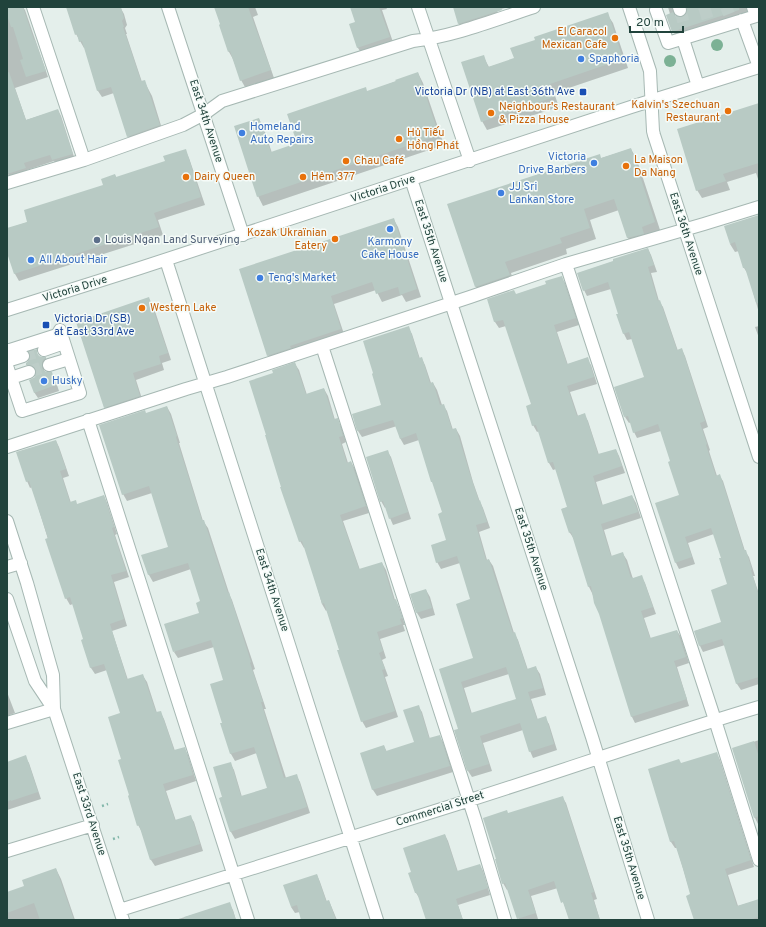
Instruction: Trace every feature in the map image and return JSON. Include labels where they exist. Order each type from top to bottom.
[{"type":"street","points":[[33,7],[84,160]]},
{"type":"street","name":"East 34th Avenue","points":[[168,7],[243,235]]},
{"type":"street","points":[[418,7],[470,161]]},
{"type":"street","points":[[7,184],[84,160],[184,125],[204,114],[222,101],[413,41],[446,35],[534,7]]},
{"type":"street","name":"East 36th Avenue","points":[[629,7],[650,71],[653,131],[759,457]]},
{"type":"street","points":[[658,9],[668,43],[685,34],[709,25],[756,16],[753,7]]},
{"type":"street","points":[[734,19],[759,67]]},
{"type":"street","points":[[685,34],[698,86]]},
{"type":"street","name":"Victoria Drive","points":[[7,310],[166,260],[759,67]]},
{"type":"street","name":"East 35th Avenue","points":[[411,179],[598,757],[648,920]]},
{"type":"street","points":[[7,447],[88,420],[227,378],[566,264],[759,207]]},
{"type":"street","name":"East 34th Avenue","points":[[166,260],[377,920]]},
{"type":"street","points":[[566,264],[715,720],[759,860]]},
{"type":"street","points":[[7,350],[57,335],[60,330],[80,393],[22,411],[7,366]]},
{"type":"street","points":[[44,350],[64,343]]},
{"type":"street","points":[[322,346],[475,819],[505,920]]},
{"type":"street","points":[[7,361],[23,356]]},
{"type":"street","points":[[49,365],[69,359]]},
{"type":"street","points":[[11,378],[29,372]]},
{"type":"street","points":[[88,420],[248,920]]},
{"type":"street","name":"East 33rd Avenue","points":[[7,521],[52,675],[54,709],[122,915]]},
{"type":"street","points":[[7,567],[20,563]]},
{"type":"street","name":"East 33rd Avenue","points":[[7,599],[35,681],[54,709]]},
{"type":"street","name":"Commercial Street","points":[[122,915],[234,875],[468,801],[598,757],[759,706]]},
{"type":"street","points":[[7,723],[54,709]]},
{"type":"street","points":[[7,851],[93,825]]},
{"type":"path","points":[[102,806],[108,804]]},
{"type":"path","points":[[113,839],[119,837]]},
{"type":"building","points":[[7,7],[23,7],[46,71],[26,77],[20,60],[23,59],[13,27],[11,27],[7,15]]},
{"type":"building","points":[[66,7],[121,7],[124,18],[122,21],[123,27],[141,81],[145,80],[160,125],[127,137],[111,87],[97,91],[82,41],[79,42],[77,34],[75,35]]},
{"type":"building","points":[[214,7],[248,7],[271,70],[240,81],[230,51],[228,52]]},
{"type":"building","points":[[350,7],[379,7],[390,37],[357,48],[349,24],[355,22]]},
{"type":"building","points":[[453,7],[501,7],[502,10],[458,24]]},
{"type":"building","points":[[739,7],[739,10],[672,32],[666,15],[673,12],[675,16],[682,17],[686,15],[687,8]]},
{"type":"building","points":[[608,12],[623,59],[550,84],[554,97],[481,122],[461,62],[484,55],[488,67],[514,58],[510,48],[535,40],[534,37]]},
{"type":"building","points":[[9,72],[26,120],[58,109],[73,154],[52,160],[50,155],[24,163],[26,168],[7,174],[7,73]]},
{"type":"building","points":[[418,72],[439,135],[257,197],[234,126],[259,118],[271,152],[297,143],[287,114],[366,87],[367,91]]},
{"type":"building","points":[[759,103],[759,163],[723,174],[726,181],[696,191],[677,129]]},
{"type":"building","points":[[631,148],[655,222],[642,227],[644,234],[627,238],[614,199],[584,209],[590,228],[560,238],[562,243],[505,262],[510,275],[475,287],[447,204],[600,154],[601,158]]},
{"type":"building","points":[[186,149],[201,197],[154,213],[159,227],[14,274],[7,253],[7,228],[27,222],[24,210],[103,185],[101,179],[115,174],[116,177],[165,161],[163,156]]},
{"type":"building","points":[[759,215],[759,303],[756,303],[735,242],[730,244],[724,226]]},
{"type":"building","points":[[394,218],[417,289],[400,295],[398,287],[376,294],[372,282],[331,296],[341,329],[290,346],[291,348],[267,356],[239,269]]},
{"type":"building","points":[[648,248],[654,265],[648,267],[658,301],[660,300],[677,350],[682,348],[705,421],[700,423],[707,444],[706,445],[716,476],[720,474],[744,550],[746,550],[759,596],[759,677],[736,684],[722,639],[699,646],[694,631],[721,622],[711,590],[727,584],[719,558],[721,558],[711,528],[685,537],[692,557],[675,563],[655,503],[679,495],[658,424],[633,433],[628,416],[624,417],[614,387],[644,377],[629,332],[623,334],[608,282],[583,291],[577,273],[613,261],[613,259]]},
{"type":"building","points":[[562,276],[576,318],[554,325],[567,364],[588,357],[594,377],[567,386],[577,416],[585,413],[598,454],[616,449],[622,466],[593,476],[602,505],[632,495],[638,512],[601,524],[611,556],[623,552],[631,578],[642,575],[653,607],[641,611],[650,638],[677,630],[686,657],[674,661],[687,699],[631,717],[599,614],[594,603],[591,586],[588,587],[571,532],[569,533],[561,509],[567,507],[553,462],[548,463],[536,425],[532,426],[526,406],[531,404],[503,320],[494,322],[487,299],[514,290],[516,294],[546,284],[545,281]]},
{"type":"building","points":[[149,297],[168,353],[159,356],[161,364],[133,373],[140,396],[104,408],[76,322]]},
{"type":"building","points":[[409,326],[419,358],[422,357],[430,383],[433,382],[440,405],[444,404],[452,429],[456,428],[487,522],[476,525],[486,560],[489,559],[513,633],[515,632],[527,669],[536,666],[543,688],[528,692],[537,719],[546,716],[554,744],[529,752],[520,723],[480,736],[489,764],[467,771],[454,730],[458,729],[439,669],[473,658],[456,604],[470,599],[457,556],[436,563],[431,545],[446,540],[438,514],[442,512],[416,433],[400,439],[393,420],[357,431],[352,414],[381,405],[363,341]],"holes":[[[506,667],[516,699],[471,713],[461,682]]]},
{"type":"building","points":[[37,349],[39,356],[46,357],[43,360],[42,368],[44,371],[52,372],[56,385],[34,393],[29,380],[35,377],[36,370],[34,366],[26,365],[26,363],[30,358],[29,352]]},
{"type":"building","points":[[295,362],[306,394],[324,388],[334,419],[338,418],[343,436],[339,437],[347,463],[351,461],[366,506],[340,515],[359,569],[382,562],[394,600],[396,599],[402,618],[400,619],[402,624],[377,632],[383,651],[379,653],[385,669],[382,670],[395,711],[361,722],[337,650],[339,650],[324,603],[322,604],[302,541],[299,542],[280,487],[249,381],[273,373],[272,370]]},
{"type":"building","points":[[167,406],[202,520],[204,520],[228,593],[229,592],[263,702],[261,702],[284,778],[297,774],[307,807],[230,832],[219,798],[222,797],[213,767],[231,762],[241,796],[267,788],[254,747],[230,754],[210,684],[223,680],[211,640],[173,652],[164,624],[199,613],[196,603],[200,601],[188,563],[148,575],[141,555],[168,547],[149,486],[122,495],[99,425],[145,410],[146,413]]},
{"type":"building","points":[[56,440],[66,469],[60,471],[70,502],[76,500],[77,504],[104,495],[114,527],[112,528],[126,571],[111,575],[124,619],[110,624],[127,679],[143,674],[156,712],[161,711],[174,750],[185,747],[193,775],[163,784],[175,820],[191,815],[200,844],[150,860],[139,825],[137,826],[118,760],[121,759],[108,717],[120,713],[104,664],[90,668],[70,597],[65,599],[45,539],[48,538],[29,481],[26,482],[16,452]]},
{"type":"building","points":[[388,450],[408,512],[389,519],[383,501],[380,502],[366,457]]},
{"type":"building","points":[[426,589],[432,608],[416,613],[410,594]]},
{"type":"building","points":[[419,705],[429,738],[440,735],[450,766],[372,790],[360,753],[384,745],[386,751],[414,742],[403,710]]},
{"type":"building","points":[[754,741],[759,757],[759,816],[754,818],[732,748]]},
{"type":"building","points":[[717,752],[751,860],[725,869],[737,906],[759,899],[759,917],[749,920],[694,920],[686,896],[690,894],[683,869],[674,841],[670,842],[648,769],[679,759],[681,763]]},
{"type":"building","points":[[26,755],[38,792],[7,802],[7,762]]},
{"type":"building","points":[[563,796],[594,892],[591,893],[600,920],[569,920],[563,902],[561,903],[554,881],[528,890],[536,913],[517,919],[505,883],[502,884],[483,818],[507,810],[508,813]]},
{"type":"building","points":[[445,834],[457,871],[480,864],[488,888],[456,899],[463,920],[426,920],[417,893],[415,893],[408,873],[411,872],[403,848]]},
{"type":"building","points":[[56,868],[74,920],[40,920],[34,903],[7,913],[7,892],[24,886],[22,880]]},
{"type":"building","points":[[317,874],[326,901],[329,900],[336,920],[301,920],[297,905],[291,907],[283,885]]},
{"type":"building","points":[[230,902],[236,920],[184,920],[184,917]]},
{"type":"tunnel","points":[[704,7],[708,20]]},
{"type":"tunnel","points":[[726,7],[729,14]]},
{"type":"tunnel","points":[[680,10],[685,27]]},
{"type":"tunnel","points":[[23,356],[44,350]]},
{"type":"tunnel","points":[[29,372],[49,365]]},
{"type":"place","name":"El Caracol Mexican Cafe","points":[[615,38]]},
{"type":"place","name":"Spaphoria","points":[[581,59]]},
{"type":"place","name":"Victoria Dr (NB) at East 36th Ave","points":[[583,92]]},
{"type":"place","name":"Kalvin's Szechuan Restaurant","points":[[728,111]]},
{"type":"place","name":"Neighbour's Restaurant & Pizza House","points":[[491,113]]},
{"type":"place","name":"Homeland Auto Repairs","points":[[242,133]]},
{"type":"place","name":"Hủ Tiếu Hồng Phát","points":[[399,139]]},
{"type":"place","name":"Chau Café","points":[[346,161]]},
{"type":"place","name":"Victoria Drive Barbers","points":[[594,163]]},
{"type":"place","name":"La Maison Da Nang","points":[[626,166]]},
{"type":"place","name":"Dairy Queen","points":[[186,177]]},
{"type":"place","name":"Hẻm 377","points":[[303,177]]},
{"type":"place","name":"JJ Sri Lankan Store","points":[[501,193]]},
{"type":"place","name":"Karmony Cake House","points":[[390,229]]},
{"type":"place","name":"Kozak Ukraїnian Eatery","points":[[335,239]]},
{"type":"place","name":"Louis Ngan Land Surveying","points":[[97,240]]},
{"type":"place","name":"All About Hair","points":[[31,260]]},
{"type":"place","name":"Teng's Market","points":[[260,278]]},
{"type":"place","name":"Western Lake","points":[[142,308]]},
{"type":"place","name":"Victoria Dr (SB) at East 33rd Ave","points":[[46,325]]},
{"type":"place","name":"Husky","points":[[44,381]]}]
